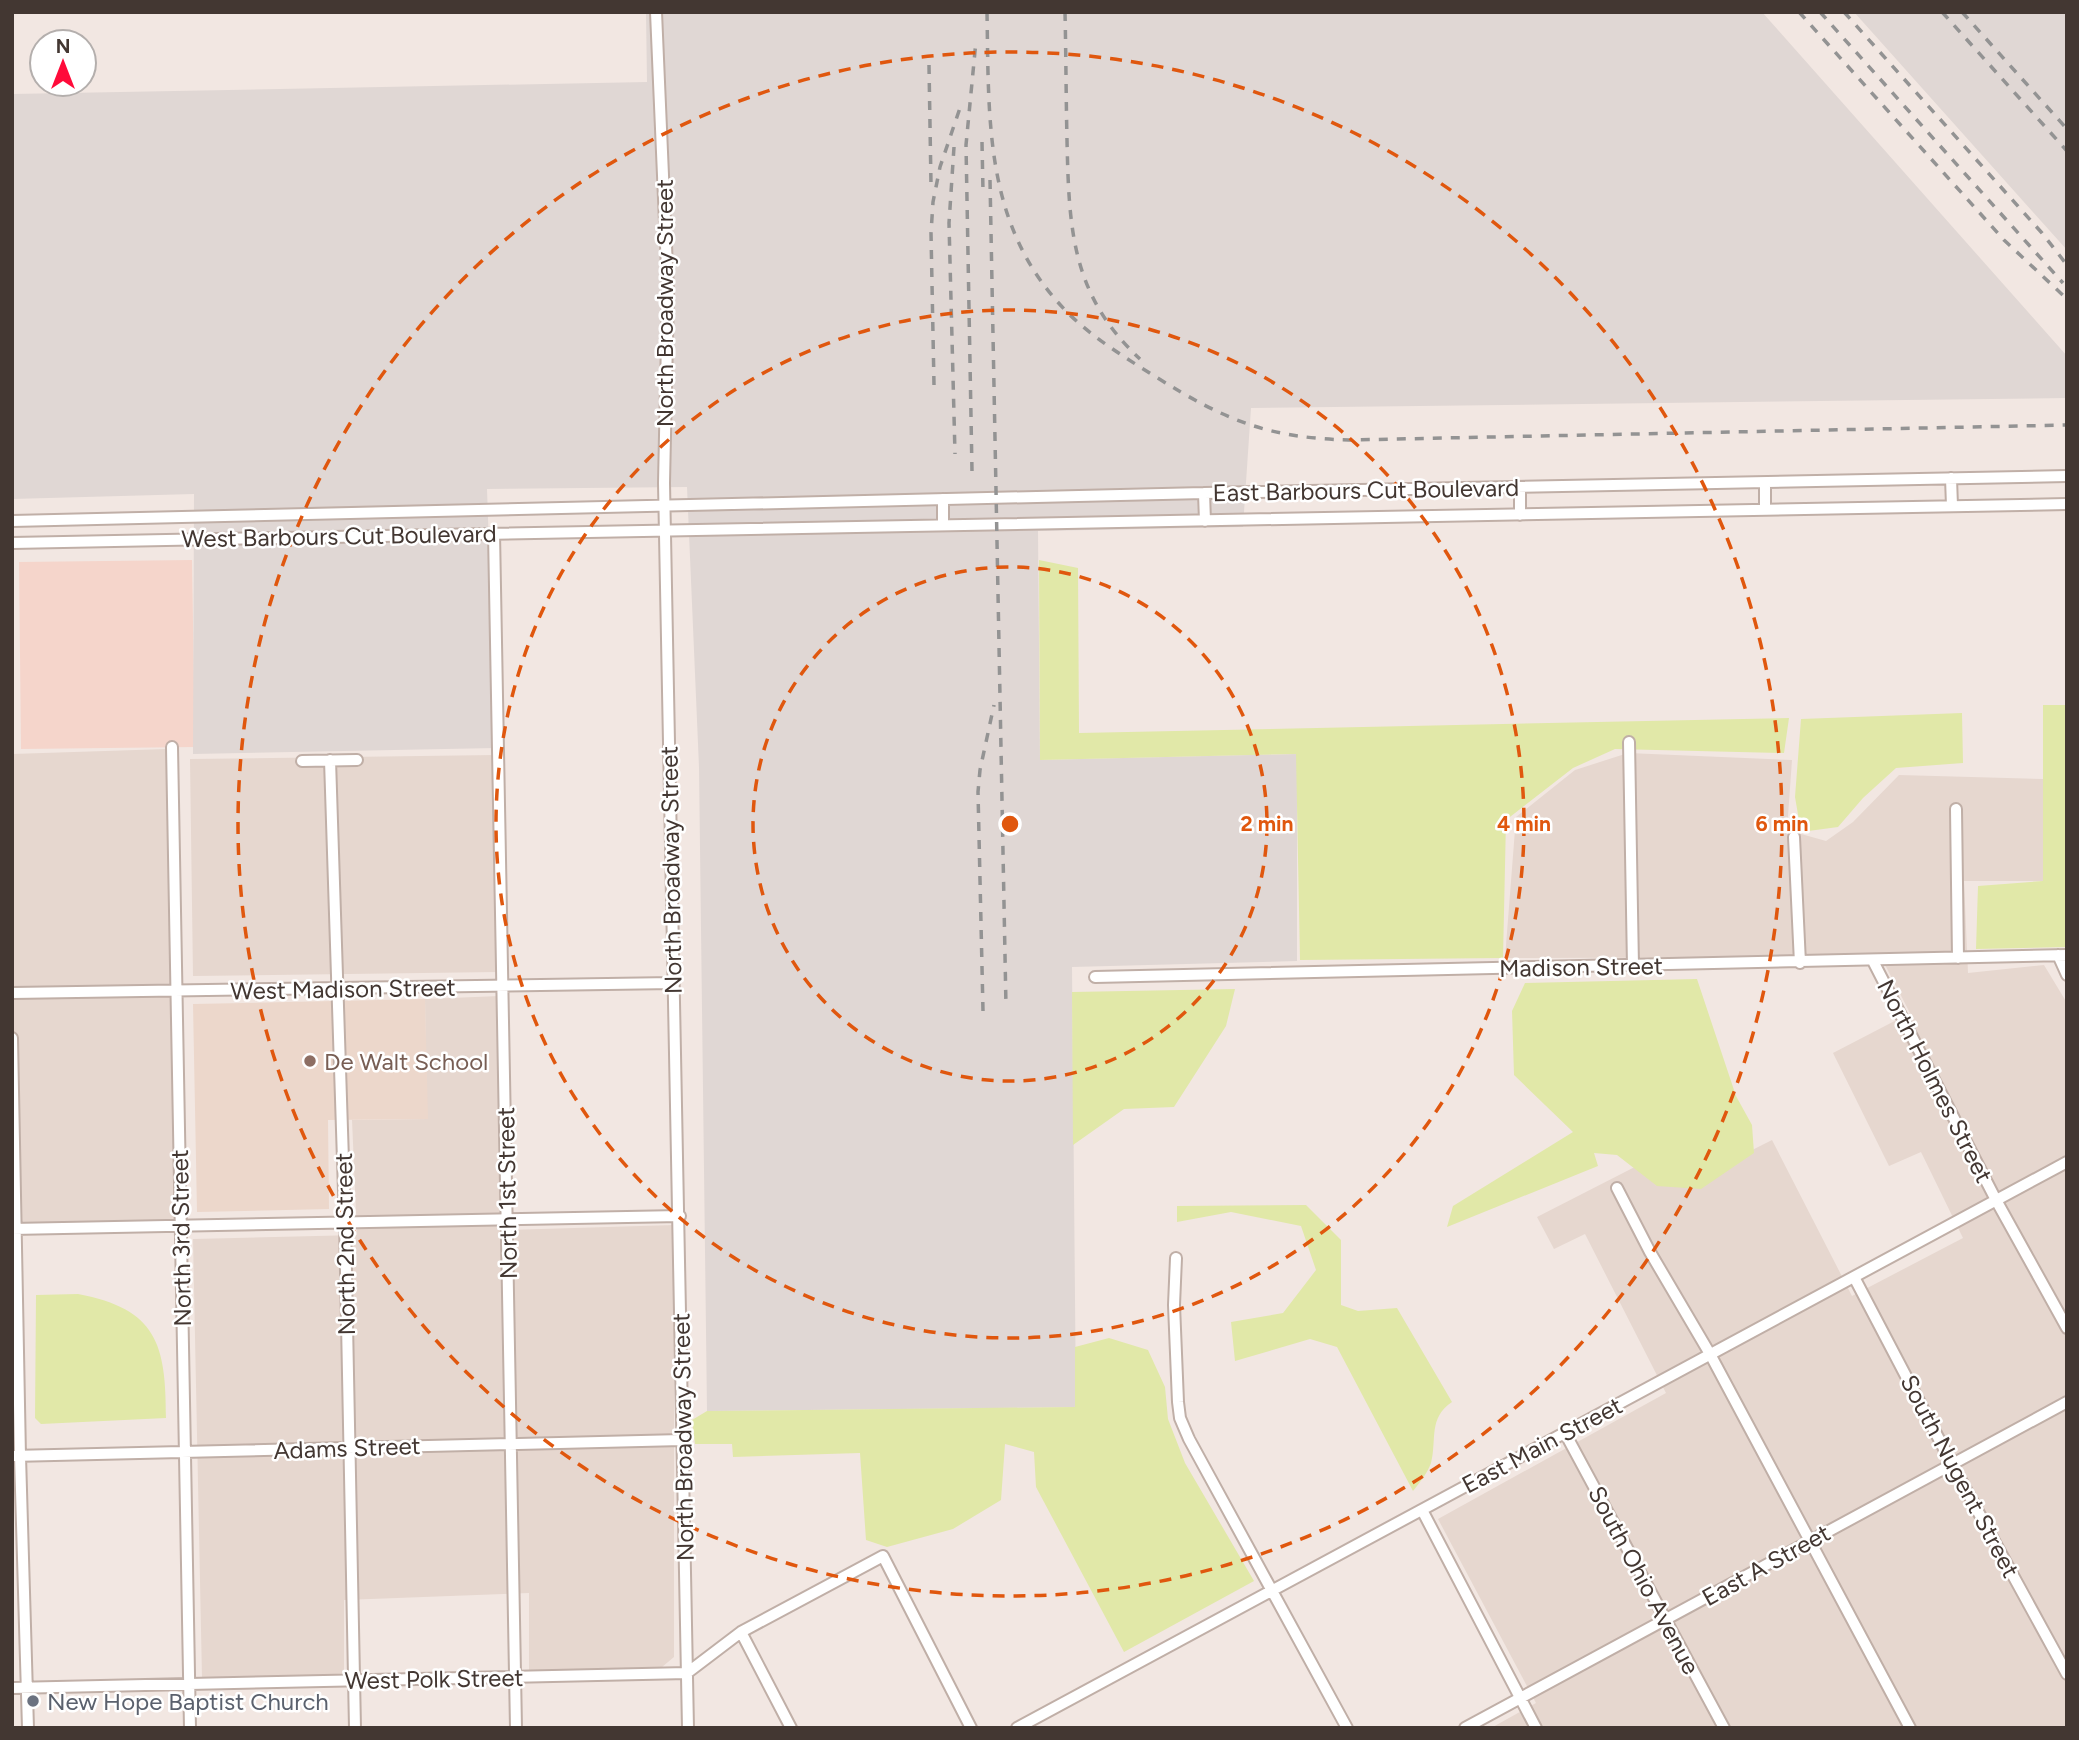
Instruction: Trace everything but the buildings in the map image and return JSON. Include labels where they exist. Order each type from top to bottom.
[{"type":"street","name":"North Broadway Street","points":[[656,12],[668,279],[665,530],[688,1728]]},
{"type":"street","name":"East Barbours Cut Boulevard","points":[[665,505],[2067,476]]},
{"type":"street","points":[[1951,478],[1952,506]]},
{"type":"street","points":[[1765,483],[1765,509]]},
{"type":"street","points":[[1520,488],[1520,515]]},
{"type":"street","points":[[1204,493],[1205,521]]},
{"type":"street","points":[[943,499],[943,525]]},
{"type":"street","name":"East Barbours Cut Boulevard","points":[[665,530],[2067,504]]},
{"type":"street","name":"West Barbours Cut Boulevard","points":[[12,521],[665,505]]},
{"type":"street","points":[[275,538],[277,514]]},
{"type":"street","points":[[171,517],[171,540]]},
{"type":"street","name":"West Barbours Cut Boulevard","points":[[12,543],[665,530]]},
{"type":"street","name":"North 1st Street","points":[[494,533],[516,1728]]},
{"type":"street","points":[[1629,742],[1633,966]]},
{"type":"street","name":"North 3rd Street","points":[[172,747],[190,1728]]},
{"type":"street","name":"North 2nd Street","points":[[330,760],[345,1222],[355,1728]]},
{"type":"street","points":[[302,761],[357,760]]},
{"type":"street","points":[[1956,809],[1958,958]]},
{"type":"street","points":[[1794,837],[1800,962]]},
{"type":"street","points":[[2062,955],[2067,975]]},
{"type":"street","name":"Madison Street","points":[[1095,977],[2062,955]]},
{"type":"street","name":"North Holmes Street","points":[[1874,961],[1996,1200],[2067,1328]]},
{"type":"street","name":"West Madison Street","points":[[12,993],[673,982]]},
{"type":"street","points":[[12,1038],[16,1456],[28,1728]]},
{"type":"street","name":"East Main Street","points":[[1017,1728],[2067,1162]]},
{"type":"street","points":[[1617,1188],[1650,1252],[1710,1354],[1910,1728]]},
{"type":"street","points":[[14,1228],[680,1216]]},
{"type":"street","points":[[1176,1258],[1174,1306],[1180,1418],[1346,1728]]},
{"type":"street","name":"South Nugent Street","points":[[1854,1277],[2067,1674]]},
{"type":"street","name":"East A Street","points":[[1465,1728],[2067,1402]]},
{"type":"street","name":"South Ohio Avenue","points":[[1565,1433],[1724,1728]]},
{"type":"street","name":"Adams Street","points":[[16,1456],[682,1440]]},
{"type":"street","points":[[1422,1510],[1536,1728]]},
{"type":"street","points":[[687,1673],[741,1632],[883,1556],[971,1728]]},
{"type":"street","points":[[741,1632],[791,1728]]},
{"type":"street","name":"West Polk Street","points":[[12,1688],[687,1673]]},
{"type":"shaded area","points":[[646,12],[1762,12],[2067,356],[2067,398],[1251,408],[1243,527],[1038,531],[1040,760],[1297,754],[1297,961],[1072,967],[1076,1407],[707,1411],[699,767],[687,487],[487,489],[496,748],[193,754],[194,494],[12,499],[12,94],[28,94],[28,98],[98,98],[98,92],[647,82]]},
{"type":"shaded area","points":[[1854,12],[2067,12],[2067,250]]},
{"type":"shaded area","points":[[192,560],[195,747],[21,749],[19,562]]},
{"type":"shaded area","points":[[167,749],[177,1224],[12,1226],[12,754]]},
{"type":"shaded area","points":[[1628,753],[1792,760],[1787,830],[1826,841],[1853,822],[1899,775],[2043,779],[2043,881],[1964,881],[1968,973],[2044,965],[2067,1003],[2067,1728],[1491,1728],[1536,1703],[1438,1519],[1666,1393],[1585,1234],[1554,1249],[1537,1217],[1666,1151],[1683,1185],[1772,1140],[1852,1296],[1963,1238],[1921,1152],[1889,1166],[1833,1053],[1910,1013],[1881,957],[1505,958],[1516,817],[1575,770]]},
{"type":"shaded area","points":[[495,755],[498,972],[193,976],[190,759]]},
{"type":"shaded area","points":[[500,996],[504,1230],[674,1225],[674,1657],[662,1667],[529,1671],[529,1593],[344,1600],[344,1676],[202,1678],[193,1239],[357,1235],[352,1120],[427,1119],[425,999]]},
{"type":"shaded area","name":"De Walt School","points":[[425,999],[428,1119],[328,1120],[329,1209],[197,1212],[193,1004]]},
{"type":"green space","points":[[1039,560],[1078,568],[1079,733],[1789,718],[1784,753],[1615,749],[1573,768],[1506,820],[1503,958],[1300,960],[1296,754],[1040,760]]},
{"type":"green space","points":[[2043,705],[2067,705],[2067,947],[1976,949],[1978,886],[2043,881]]},
{"type":"green space","points":[[1962,713],[1963,763],[1896,768],[1863,798],[1838,827],[1801,832],[1795,797],[1801,719]]},
{"type":"green space","points":[[1697,979],[1736,1096],[1752,1125],[1754,1153],[1701,1189],[1657,1186],[1617,1155],[1594,1153],[1598,1166],[1447,1227],[1453,1206],[1573,1132],[1514,1075],[1512,1011],[1525,983]]},
{"type":"green space","points":[[1235,989],[1226,1026],[1174,1107],[1124,1109],[1073,1145],[1072,992]]},
{"type":"green space","points":[[1306,1205],[1341,1240],[1341,1305],[1358,1311],[1397,1308],[1452,1402],[1439,1415],[1431,1463],[1413,1491],[1337,1347],[1310,1339],[1235,1361],[1231,1322],[1283,1313],[1316,1270],[1301,1226],[1231,1212],[1177,1222],[1177,1206]]},
{"type":"green space","points":[[78,1294],[125,1309],[141,1320],[152,1334],[163,1370],[166,1418],[41,1424],[35,1418],[36,1295]]},
{"type":"green space","points":[[1109,1338],[1148,1350],[1165,1387],[1168,1419],[1185,1463],[1254,1581],[1124,1652],[1036,1487],[1034,1452],[1005,1444],[1001,1500],[953,1529],[887,1547],[866,1540],[860,1453],[733,1457],[732,1444],[695,1444],[692,1420],[707,1411],[1075,1407],[1075,1347]]},
{"type":"railway","points":[[987,12],[991,135],[997,174],[1006,211],[1021,248],[1042,282],[1070,315],[1090,333],[1181,392],[1248,424],[1294,435],[1349,440],[2067,425]]},
{"type":"railway","points":[[1065,12],[1068,172],[1078,258],[1087,285],[1100,310],[1117,335],[1140,359]]},
{"type":"railway","points":[[1799,12],[2004,240],[2067,299]]},
{"type":"railway","points":[[1820,12],[2063,283]]},
{"type":"railway","points":[[1844,12],[2042,233],[2067,265]]},
{"type":"railway","points":[[1942,12],[2067,151]]},
{"type":"railway","points":[[1962,12],[2067,129]]},
{"type":"railway","points":[[972,471],[966,145],[976,41]]},
{"type":"railway","points":[[929,65],[931,184]]},
{"type":"railway","points":[[934,385],[931,233],[933,202],[940,167],[962,102]]},
{"type":"railway","points":[[982,142],[983,191]]},
{"type":"railway","points":[[954,147],[949,223],[955,454]]},
{"type":"railway","points":[[990,180],[1006,1007]]},
{"type":"railway","points":[[983,1011],[978,792],[994,705]]},
{"type":"place","name":"De Walt School","points":[[310,1061]]},
{"type":"place","name":"New Hope Baptist Church","points":[[33,1701]]}]
